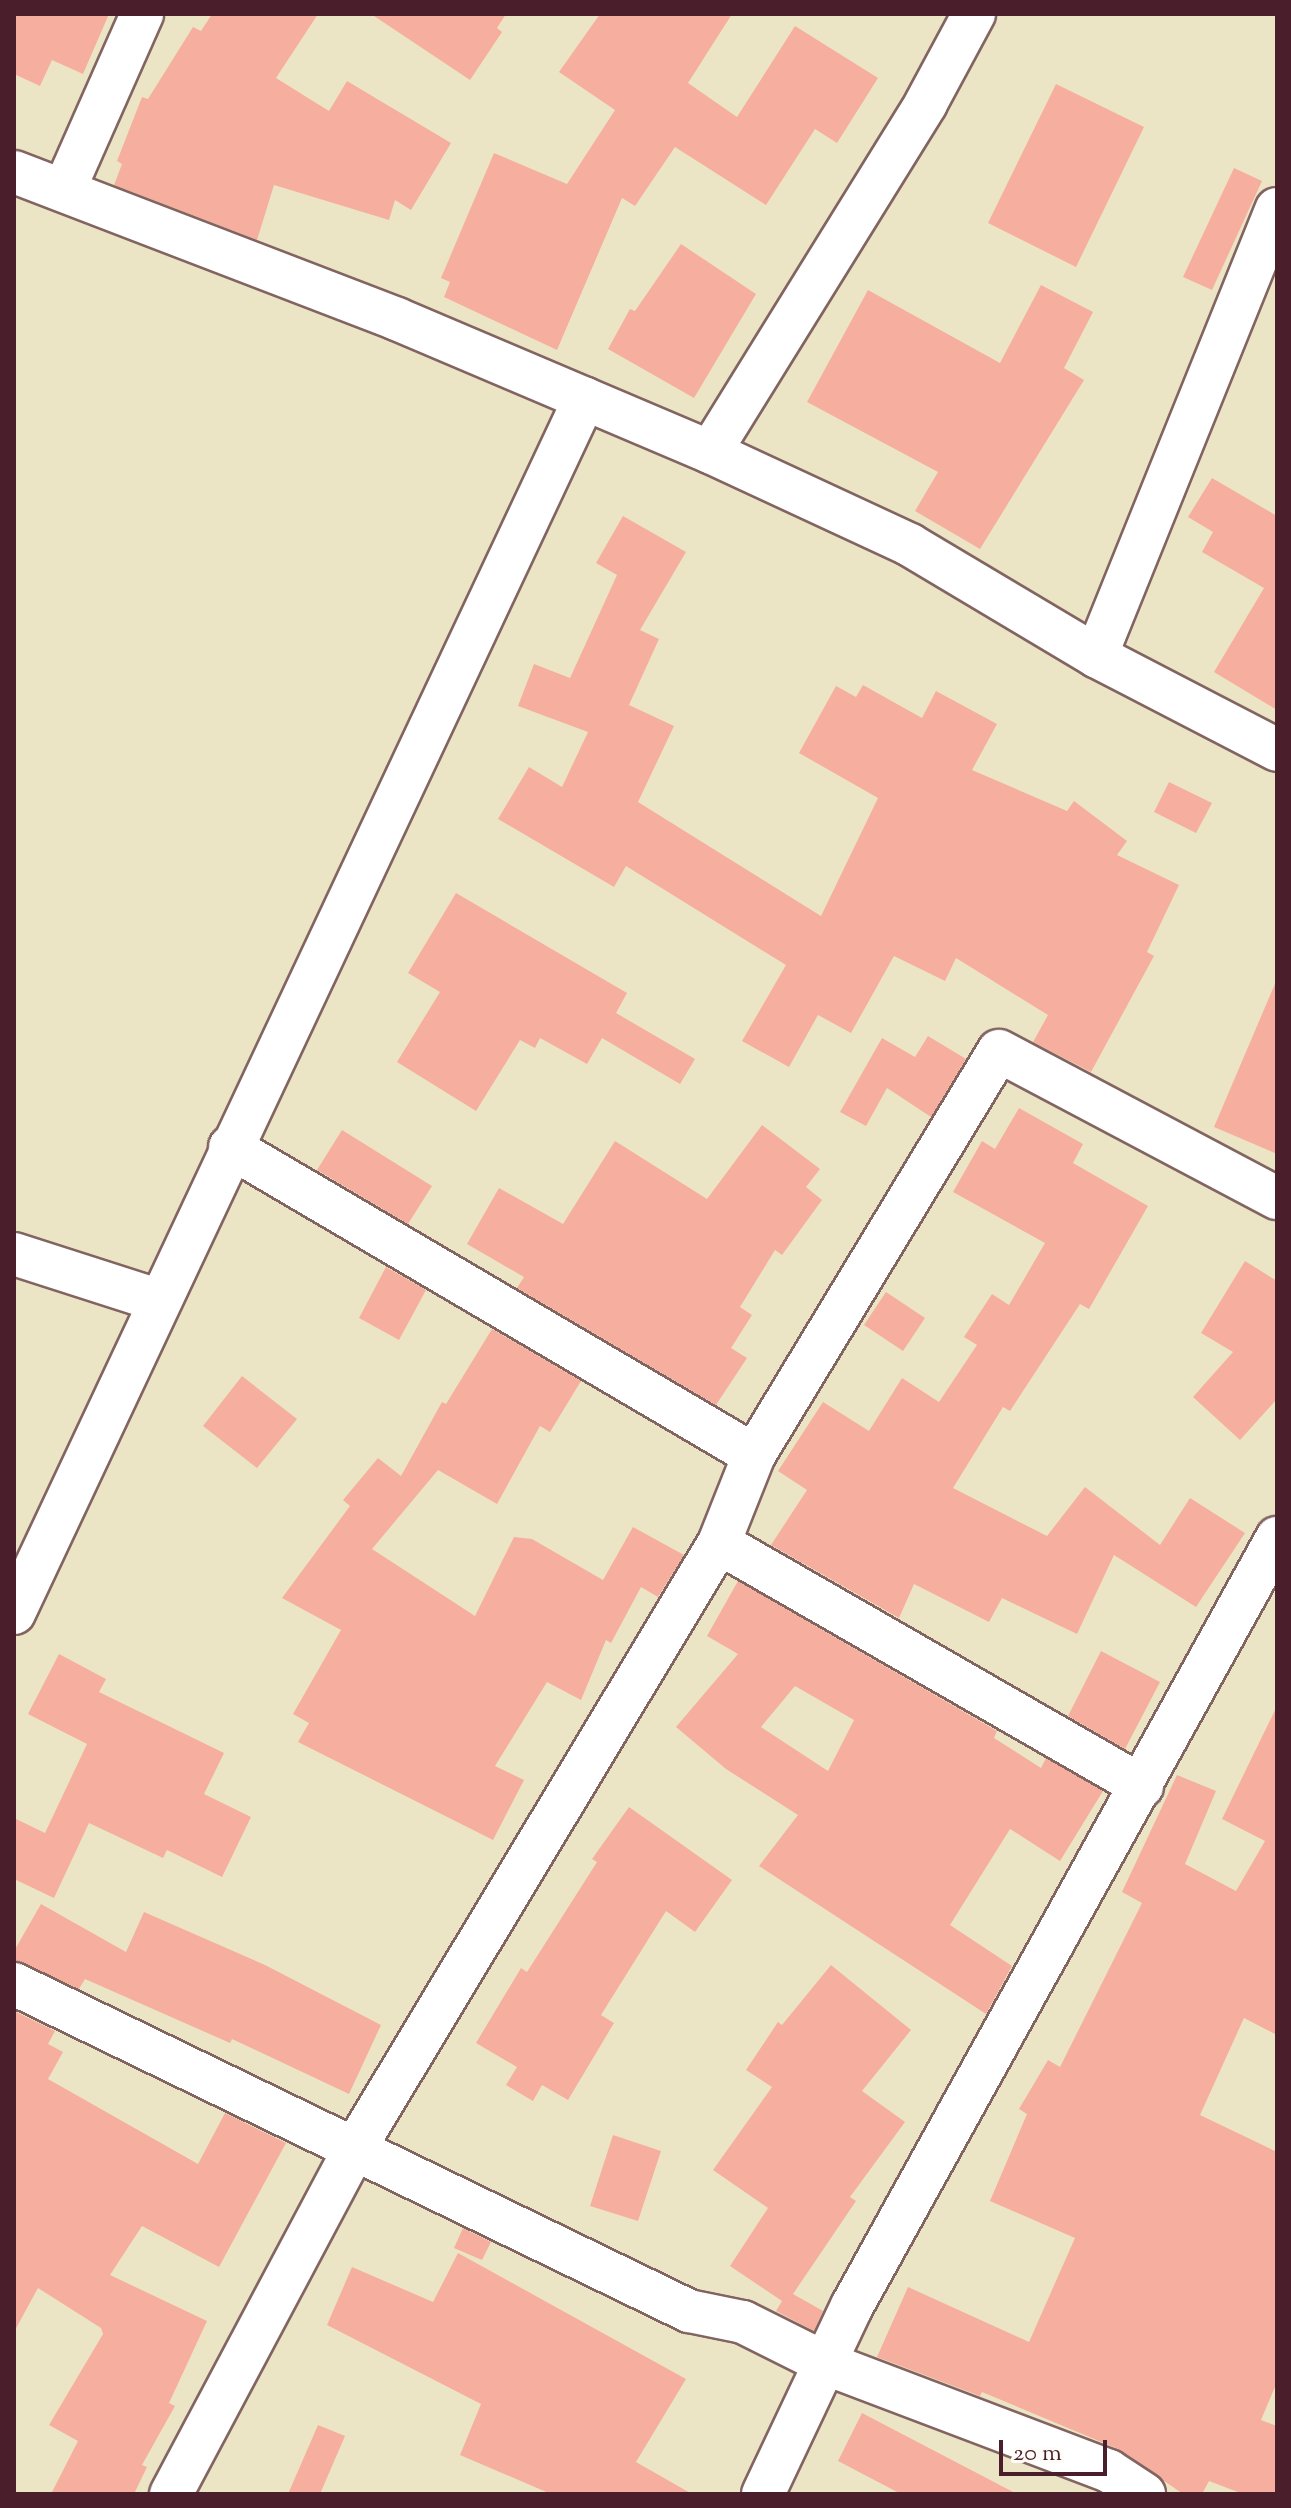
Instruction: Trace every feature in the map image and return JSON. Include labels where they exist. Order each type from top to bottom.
[{"type":"street","points":[[65,188],[142,14]]},
{"type":"street","points":[[710,452],[926,103],[974,14]]},
{"type":"street","points":[[14,172],[65,188],[585,398],[710,452],[910,545],[1096,656],[1277,750]]},
{"type":"street","points":[[1096,656],[1277,209]]},
{"type":"street","points":[[14,1613],[230,1147],[585,398]]},
{"type":"street","points":[[171,2494],[355,2148],[719,1543],[754,1455],[999,1051],[1277,1198]]},
{"type":"street","points":[[230,1147],[754,1455]]},
{"type":"street","points":[[14,1254],[160,1301]]},
{"type":"street","points":[[763,2494],[852,2306],[1277,1538]]},
{"type":"street","points":[[719,1543],[1142,1786]]},
{"type":"street","points":[[14,1984],[689,2311],[743,2322],[827,2364],[1109,2471],[1144,2494]]},
{"type":"building","points":[[14,14],[109,14],[83,74],[52,60],[40,86],[14,74]]},
{"type":"building","points":[[212,14],[318,14],[276,78],[329,111],[347,81],[451,143],[411,210],[395,200],[389,220],[274,185],[257,240],[114,185],[122,164],[117,161],[142,97],[148,99],[193,27],[201,31]]},
{"type":"building","points":[[371,14],[506,14],[497,28],[502,32],[470,80]]},
{"type":"building","points":[[600,14],[732,14],[688,83],[737,117],[795,26],[878,78],[837,143],[815,129],[766,205],[675,147],[635,206],[622,198],[557,350],[444,297],[450,282],[441,278],[494,153],[567,184],[615,110],[559,72]]},
{"type":"building","points":[[1056,84],[1144,127],[1076,267],[988,223]]},
{"type":"building","points":[[1234,168],[1262,181],[1212,290],[1183,277]]},
{"type":"building","points":[[681,244],[756,294],[694,398],[608,349],[630,309],[635,311]]},
{"type":"building","points":[[1041,285],[1093,312],[1064,368],[1084,380],[980,549],[915,511],[938,472],[807,402],[868,290],[1000,363]]},
{"type":"building","points":[[1212,478],[1277,516],[1277,710],[1214,672],[1264,588],[1202,552],[1213,532],[1188,517]]},
{"type":"building","points":[[623,516],[686,552],[640,630],[659,639],[629,705],[674,726],[638,802],[821,916],[878,798],[799,753],[836,686],[856,697],[863,685],[922,718],[936,691],[997,724],[972,770],[1067,811],[1074,801],[1127,841],[1117,855],[1179,885],[1147,952],[1154,956],[1091,1072],[1033,1042],[1048,1015],[956,958],[945,981],[894,956],[851,1033],[818,1015],[789,1067],[742,1041],[786,965],[626,866],[614,887],[498,819],[529,767],[562,787],[588,732],[518,706],[534,664],[570,678],[617,575],[596,563]]},
{"type":"building","points":[[1169,782],[1212,803],[1196,833],[1154,812]]},
{"type":"building","points":[[456,893],[627,993],[616,1013],[695,1059],[680,1084],[602,1038],[587,1064],[540,1038],[535,1048],[520,1040],[476,1111],[397,1062],[440,992],[408,973]]},
{"type":"building","points":[[1277,979],[1277,1154],[1214,1127]]},
{"type":"building","points":[[928,1036],[966,1059],[931,1117],[887,1088],[866,1126],[840,1112],[882,1038],[915,1057]]},
{"type":"building","points":[[1019,1108],[1083,1144],[1073,1163],[1148,1206],[1089,1309],[1080,1304],[1010,1411],[1003,1407],[953,1488],[1047,1536],[1085,1487],[1160,1545],[1190,1498],[1245,1533],[1196,1607],[1114,1555],[1077,1634],[1002,1598],[989,1622],[914,1584],[899,1618],[771,1545],[807,1490],[778,1471],[823,1402],[869,1431],[902,1378],[939,1402],[977,1345],[964,1337],[992,1294],[1009,1305],[1045,1243],[953,1192],[982,1141],[995,1149]]},
{"type":"building","points":[[762,1125],[820,1169],[806,1187],[822,1200],[782,1255],[775,1250],[740,1307],[752,1315],[731,1348],[747,1358],[716,1405],[517,1288],[524,1277],[467,1244],[499,1188],[563,1224],[615,1141],[707,1199]]},
{"type":"building","points":[[342,1130],[432,1186],[408,1224],[317,1170]]},
{"type":"building","points":[[1245,1261],[1277,1281],[1277,1399],[1240,1440],[1193,1397],[1233,1352],[1201,1333]]},
{"type":"building","points":[[386,1267],[426,1290],[399,1340],[359,1318]]},
{"type":"building","points":[[886,1292],[925,1318],[903,1351],[864,1325]]},
{"type":"building","points":[[492,1329],[581,1381],[550,1432],[540,1426],[497,1504],[438,1470],[372,1549],[475,1616],[514,1537],[532,1539],[603,1580],[633,1527],[684,1555],[658,1597],[641,1587],[611,1643],[606,1640],[581,1700],[547,1682],[495,1766],[524,1780],[493,1840],[298,1742],[309,1723],[293,1714],[341,1630],[282,1598],[350,1506],[343,1500],[378,1458],[401,1476],[442,1402],[446,1404]]},
{"type":"building","points":[[242,1376],[297,1419],[257,1468],[203,1426]]},
{"type":"building","points":[[738,1581],[997,1731],[994,1738],[1041,1768],[1046,1758],[1103,1791],[1060,1861],[1010,1829],[950,1925],[1012,1966],[986,2014],[759,1866],[798,1815],[726,1769],[676,1727],[738,1654],[707,1636]],"holes":[[[795,1686],[854,1720],[828,1771],[761,1727]]]},
{"type":"building","points":[[1101,1651],[1160,1682],[1125,1749],[1068,1716]]},
{"type":"building","points":[[59,1654],[106,1679],[99,1692],[224,1753],[204,1794],[251,1817],[222,1877],[167,1850],[163,1858],[89,1823],[54,1898],[14,1879],[14,1818],[45,1833],[87,1744],[28,1714]]},
{"type":"building","points":[[1277,1706],[1277,2035],[1244,2018],[1200,2115],[1277,2152],[1277,2382],[1261,2420],[1277,2426],[1277,2494],[1243,2494],[1209,2481],[1202,2494],[1183,2494],[1118,2449],[982,2392],[980,2396],[877,2357],[908,2287],[1029,2342],[1075,2238],[990,2201],[1027,2114],[1019,2109],[1048,2060],[1060,2067],[1142,1903],[1122,1892],[1177,1775],[1216,1791],[1185,1864],[1236,1891],[1265,1841],[1222,1819]]},
{"type":"building","points":[[629,1807],[732,1880],[695,1932],[666,1911],[601,2015],[614,2023],[568,2100],[542,2085],[533,2101],[506,2085],[517,2067],[476,2043],[521,1968],[527,1972],[597,1862],[592,1859]]},
{"type":"building","points":[[41,1904],[126,1952],[144,1912],[265,1965],[381,2025],[349,2094],[232,2039],[230,2043],[85,1979],[79,1989],[14,1960],[14,1951]]},
{"type":"building","points":[[831,1965],[911,2030],[862,2091],[905,2122],[850,2197],[856,2201],[793,2294],[823,2311],[814,2331],[776,2311],[782,2301],[730,2266],[768,2208],[713,2170],[772,2087],[746,2070],[778,2022],[782,2025]]},
{"type":"building","points":[[14,2011],[55,2031],[48,2044],[63,2052],[48,2079],[198,2164],[225,2113],[286,2143],[219,2267],[142,2226],[110,2275],[207,2321],[169,2403],[175,2406],[142,2465],[147,2467],[134,2494],[51,2494],[78,2441],[49,2425],[103,2334],[101,2328],[38,2288],[14,2332]]},
{"type":"building","points":[[613,2135],[661,2151],[638,2221],[590,2206]]},
{"type":"building","points":[[463,2228],[491,2242],[482,2260],[454,2248]]},
{"type":"building","points":[[458,2253],[686,2379],[636,2462],[692,2494],[551,2494],[460,2455],[481,2404],[327,2325],[352,2267],[433,2302]]},
{"type":"building","points":[[862,2413],[1017,2494],[901,2494],[838,2461]]},
{"type":"building","points":[[318,2425],[345,2436],[320,2494],[288,2494]]}]
